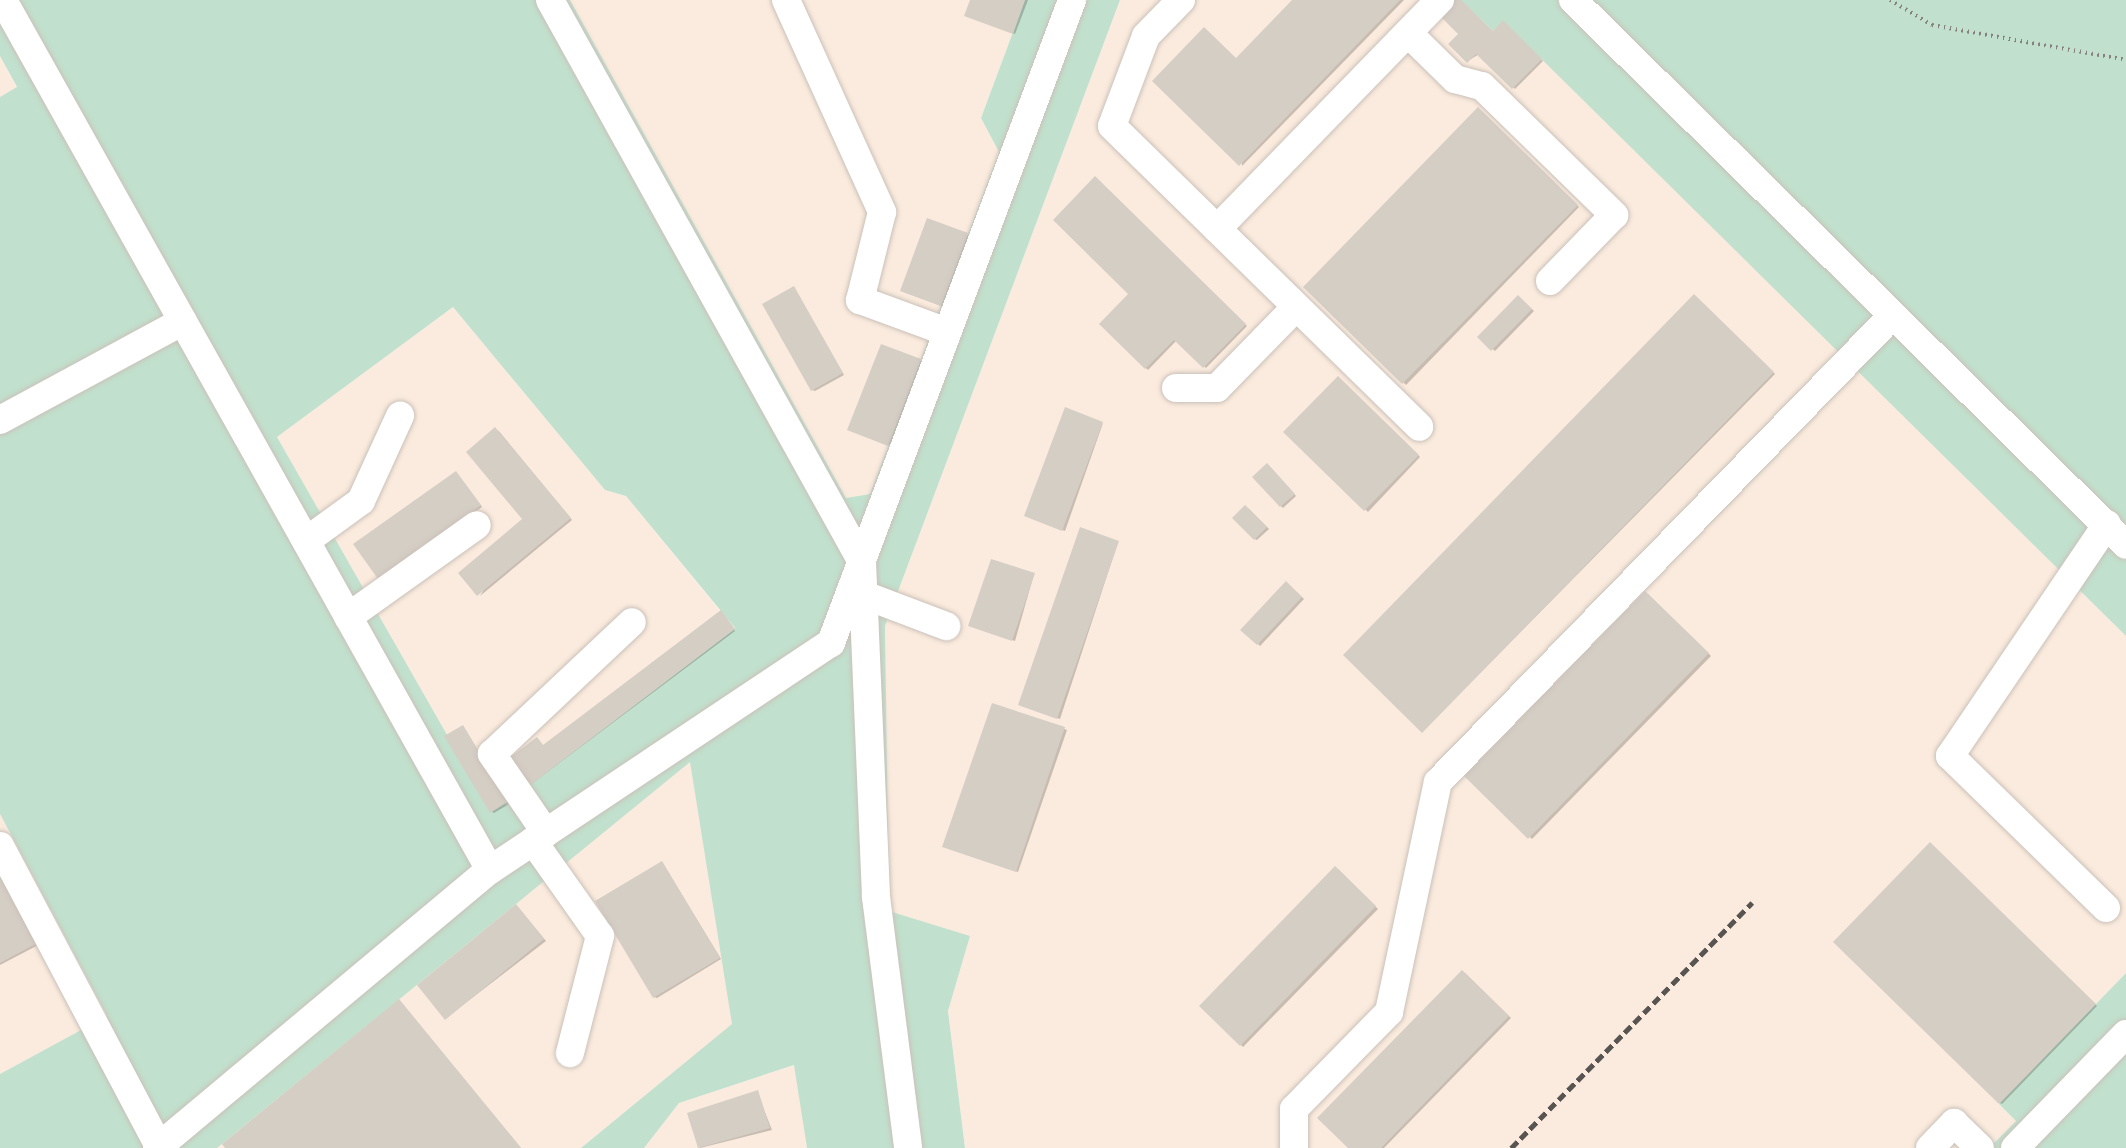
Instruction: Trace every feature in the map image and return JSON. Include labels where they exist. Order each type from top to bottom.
[{"type":"street","points":[[3,0],[490,870]]},
{"type":"street","points":[[550,0],[862,562]]},
{"type":"street","points":[[786,0],[882,212],[860,300],[947,332]]},
{"type":"street","points":[[908,1148],[876,897],[866,656],[857,593],[862,562],[1072,0]]},
{"type":"street","points":[[1180,0],[1146,36],[1112,126],[1419,427]]},
{"type":"street","points":[[1217,229],[1440,0]]},
{"type":"street","points":[[1573,0],[2126,545]]},
{"type":"street","points":[[1408,33],[1455,79],[1482,86],[1614,215],[1550,281]]},
{"type":"street","points":[[1176,388],[1217,388],[1296,307]]},
{"type":"street","points":[[1294,1148],[1294,1109],[1389,1012],[1438,782],[1893,315]]},
{"type":"street","points":[[0,420],[183,321]]},
{"type":"street","points":[[306,541],[361,501],[400,416]]},
{"type":"street","points":[[2106,908],[1950,756],[2107,524]]},
{"type":"street","points":[[348,617],[477,525]]},
{"type":"street","points":[[857,593],[946,626]]},
{"type":"street","points":[[0,846],[158,1147],[490,870],[831,643],[857,593]]},
{"type":"street","points":[[570,1053],[600,936],[539,837],[492,754],[632,622]]},
{"type":"street","points":[[831,643],[866,656]]},
{"type":"street","points":[[2015,1148],[2126,1034]]},
{"type":"street","points":[[1930,1148],[1954,1123],[1980,1148]]},
{"type":"path","points":[[1890,0],[1932,25],[2126,60]]},
{"type":"shaded area","points":[[570,0],[1025,0],[981,118],[999,152],[870,494],[846,498]]},
{"type":"shaded area","points":[[1120,0],[1461,0],[1492,30],[1503,20],[2126,636],[2126,973],[1999,1104],[2016,1121],[1989,1148],[965,1148],[948,1011],[970,936],[889,911],[885,626]]},
{"type":"shaded area","points":[[0,56],[17,88],[0,97]]},
{"type":"shaded area","points":[[453,307],[605,490],[626,496],[735,629],[490,813],[277,437]]},
{"type":"shaded area","points":[[690,761],[733,1024],[581,1148],[217,1148]]},
{"type":"shaded area","points":[[0,814],[107,1017],[0,1074]]},
{"type":"shaded area","points":[[795,1065],[807,1148],[644,1148],[679,1103]]},
{"type":"green space","points":[[0,0],[570,0],[846,498],[870,494],[999,152],[981,118],[1025,0],[1120,0],[885,626],[889,911],[970,936],[948,1011],[965,1148],[807,1148],[794,1065],[679,1103],[644,1148],[581,1148],[732,1024],[690,762],[217,1148],[0,1148],[0,1074],[107,1016],[0,814],[0,97],[17,87],[0,56]],"holes":[[[453,307],[605,490],[626,496],[735,628],[491,812],[277,437]]]},
{"type":"green space","points":[[1461,0],[2126,0],[2126,636],[1503,21],[1493,31]]},
{"type":"green space","points":[[2126,973],[2126,1148],[1989,1148],[2016,1121],[1999,1104]]},
{"type":"building","points":[[970,0],[1025,0],[1013,34],[964,16]]},
{"type":"building","points":[[1292,0],[1400,0],[1239,166],[1152,81],[1204,27],[1236,58]]},
{"type":"building","points":[[1451,0],[1461,0],[1493,31],[1503,20],[1542,59],[1512,89],[1476,54],[1467,63],[1448,44],[1458,34],[1437,13]]},
{"type":"building","points":[[1478,107],[1578,205],[1402,384],[1303,287]]},
{"type":"building","points":[[1095,176],[1246,324],[1203,368],[1174,340],[1145,369],[1099,324],[1128,294],[1053,220]]},
{"type":"building","points":[[927,218],[968,233],[941,306],[900,291]]},
{"type":"building","points":[[794,286],[843,373],[811,391],[762,304]]},
{"type":"building","points":[[1694,294],[1774,372],[1422,733],[1343,655]]},
{"type":"building","points":[[1518,295],[1532,309],[1491,351],[1477,337]]},
{"type":"building","points":[[881,344],[921,359],[888,446],[847,430]]},
{"type":"building","points":[[1338,376],[1419,455],[1364,511],[1283,432]]},
{"type":"building","points":[[1065,407],[1103,422],[1062,531],[1024,516]]},
{"type":"building","points":[[495,427],[571,518],[477,596],[458,573],[522,519],[466,452]]},
{"type":"building","points":[[1267,463],[1295,494],[1280,507],[1252,477]]},
{"type":"building","points":[[456,471],[481,505],[378,579],[353,544]]},
{"type":"building","points":[[1245,505],[1267,527],[1254,540],[1232,518]]},
{"type":"building","points":[[1080,527],[1119,541],[1057,719],[1018,705]]},
{"type":"building","points":[[991,559],[1035,573],[1012,641],[968,626]]},
{"type":"building","points":[[1286,581],[1302,597],[1257,645],[1240,630]]},
{"type":"building","points":[[1645,591],[1709,653],[1528,839],[1464,776]]},
{"type":"building","points":[[721,610],[735,629],[529,786],[508,759],[537,737],[543,745]]},
{"type":"building","points":[[992,703],[1065,727],[1016,872],[942,847]]},
{"type":"building","points":[[463,725],[509,801],[490,813],[444,736]]},
{"type":"building","points":[[1930,842],[2096,1004],[1999,1104],[1833,942]]},
{"type":"building","points":[[662,861],[720,958],[653,998],[595,901]]},
{"type":"building","points":[[1335,866],[1376,906],[1240,1046],[1199,1006]]},
{"type":"building","points":[[0,868],[43,940],[0,963]]},
{"type":"building","points":[[516,904],[544,939],[445,1020],[417,985]]},
{"type":"building","points":[[1462,970],[1509,1016],[1381,1148],[1348,1148],[1317,1118]]},
{"type":"building","points":[[399,999],[521,1148],[225,1148],[222,1144]]},
{"type":"building","points":[[758,1090],[770,1128],[698,1148],[687,1113]]},
{"type":"railway","points":[[1511,1148],[1752,903]]}]
